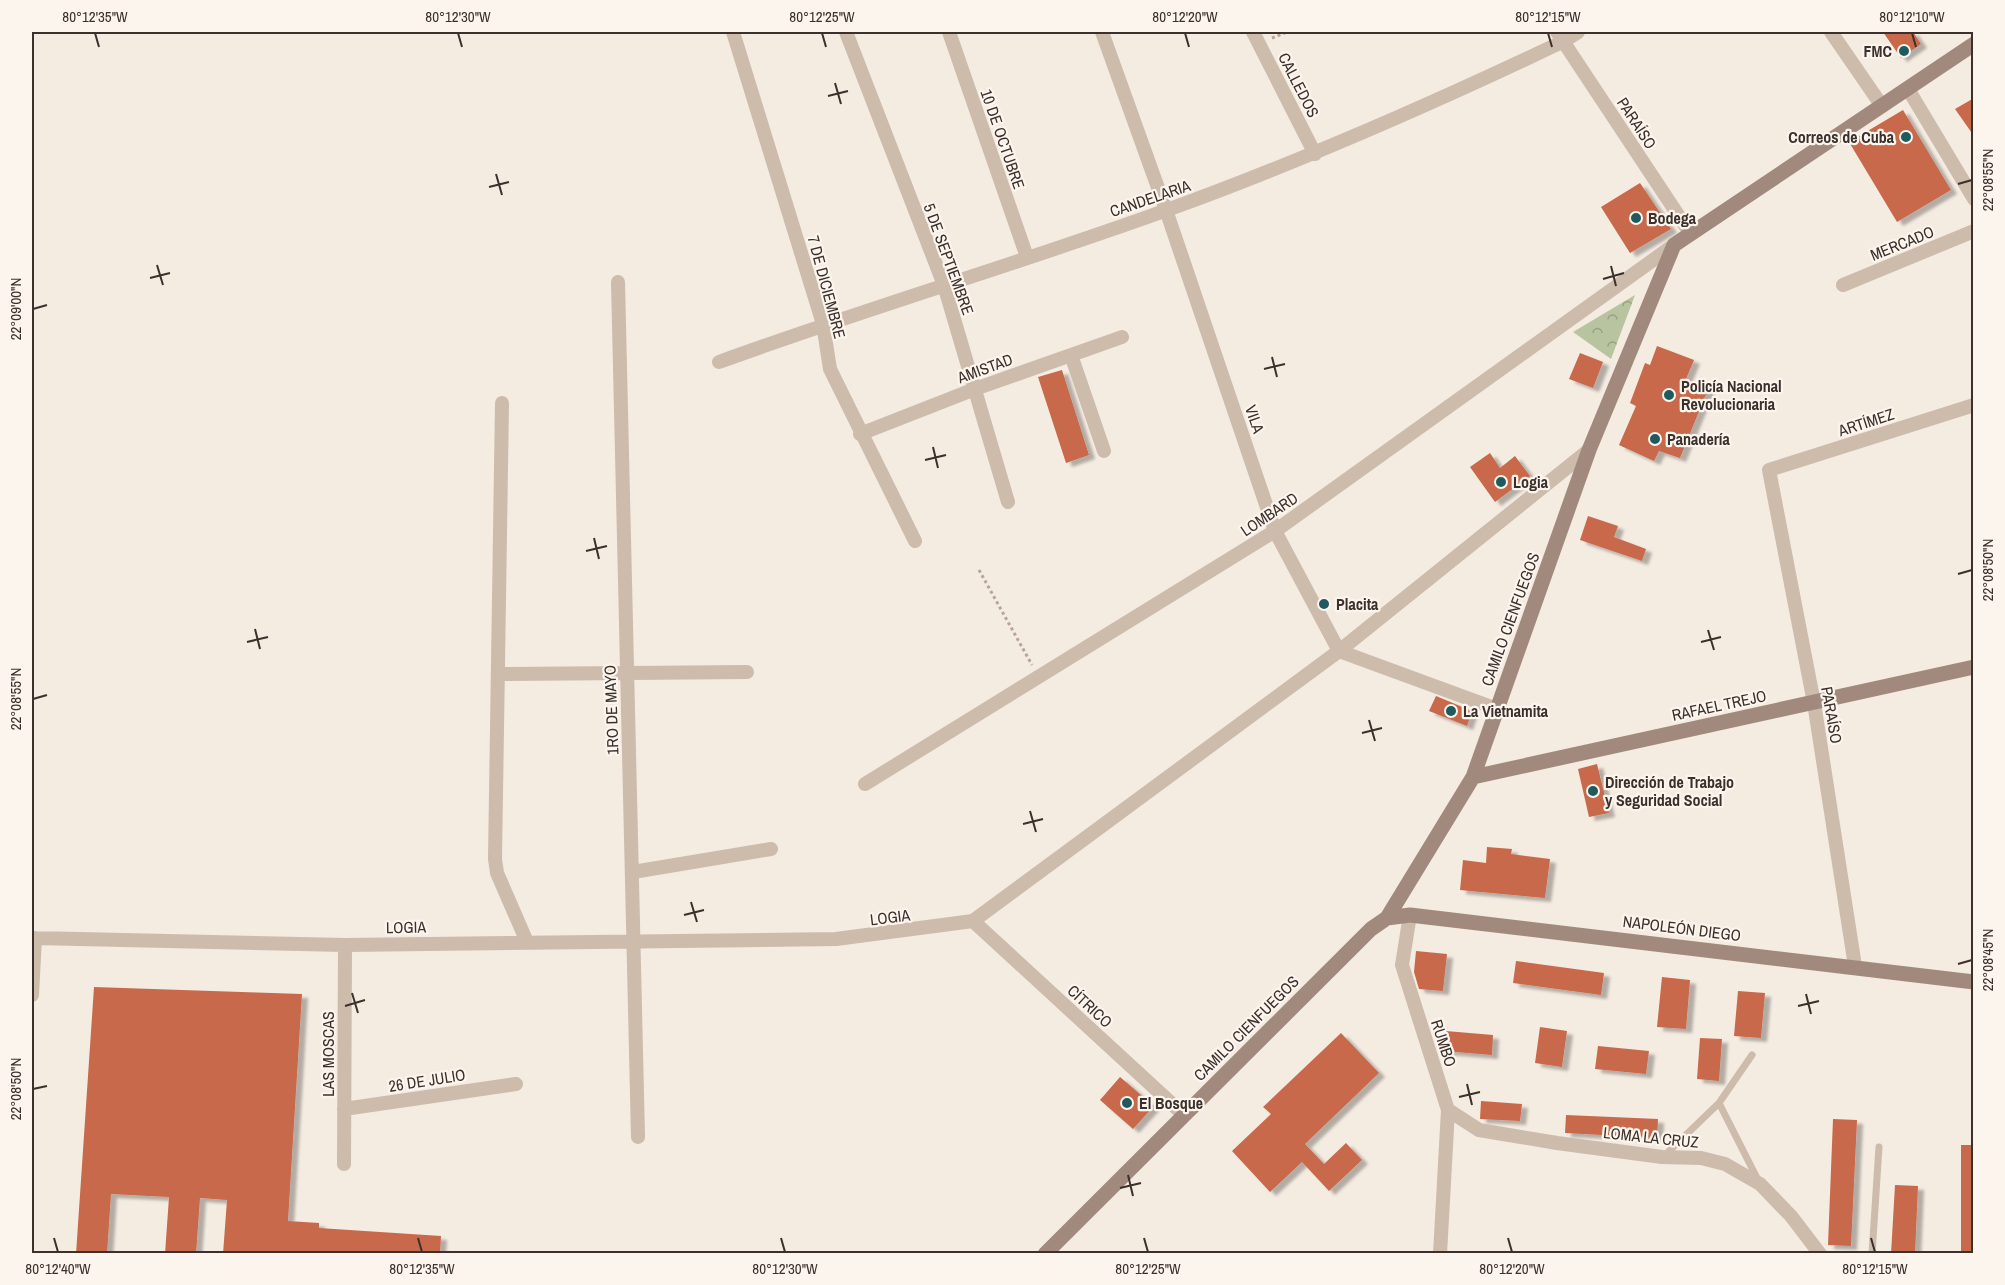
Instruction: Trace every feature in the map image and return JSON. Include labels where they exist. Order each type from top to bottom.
[{"type":"main road","points":[[1674,245],[1974,44]]},
{"type":"main road","name":"CAMILO CIENFUEGOS","points":[[1045,1254],[1371,929],[1387,918],[1473,777],[1589,450],[1674,245]]},
{"type":"main road","name":"RAFAEL TREJO","points":[[1473,777],[1974,667]]},
{"type":"main road","name":"NAPOLEÓN DIEGO","points":[[1387,918],[1410,915],[1855,966],[1974,982]]},
{"type":"street","name":"7 DE DICIEMBRE","points":[[733,32],[823,324],[830,369],[860,434],[915,541]]},
{"type":"street","name":"5 DE SEPTIEMBRE","points":[[846,32],[944,285],[1008,502]]},
{"type":"street","name":"10 DE OCTUBRE","points":[[949,32],[1027,257]]},
{"type":"street","name":"VILA","points":[[1102,32],[1167,210],[1275,531],[1339,651]]},
{"type":"street","name":"CALLEDOS","points":[[1253,32],[1314,153]]},
{"type":"street","name":"CANDELARIA","points":[[719,363],[823,324],[1167,210],[1314,153],[1446,97],[1561,36],[1578,32]]},
{"type":"street","points":[[1831,32],[1882,106]]},
{"type":"street","name":"PARAÍSO","points":[[1561,36],[1690,233]]},
{"type":"street","points":[[1908,89],[1974,199]]},
{"type":"street","name":"MERCADO","points":[[1843,285],[1974,231]]},
{"type":"street","name":"LOMBARD","points":[[865,784],[1275,531],[1674,245]]},
{"type":"street","name":"1RO DE MAYO","points":[[618,282],[638,1137]]},
{"type":"street","name":"AMISTAD","points":[[860,434],[975,389],[1122,337]]},
{"type":"street","points":[[1071,355],[1104,451]]},
{"type":"street","points":[[502,403],[495,859],[497,873],[527,942]]},
{"type":"street","name":"ARTÍMEZ","points":[[1769,470],[1974,405]]},
{"type":"street","name":"LOGIA","points":[[33,936],[345,945],[836,939],[973,921],[1339,651],[1589,450]]},
{"type":"street","name":"PARAÍSO","points":[[1769,470],[1814,703],[1855,966]]},
{"type":"street","points":[[1339,651],[1497,709]]},
{"type":"street","points":[[499,674],[747,672]]},
{"type":"street","points":[[633,872],[771,849]]},
{"type":"street","name":"RUMBO","points":[[1410,915],[1402,965],[1448,1110],[1440,1254]]},
{"type":"street","name":"CÍTRICO","points":[[973,921],[1184,1115]]},
{"type":"street","points":[[32,995],[33,936]]},
{"type":"street","name":"LAS MOSCAS","points":[[344,1164],[345,945]]},
{"type":"street","name":"26 DE JULIO","points":[[344,1110],[516,1084]]},
{"type":"street","name":"LOMA LA CRUZ","points":[[1448,1110],[1479,1130],[1662,1157],[1701,1158],[1725,1164],[1760,1184],[1791,1216],[1820,1254]]},
{"type":"lane","points":[[1662,1157],[1719,1103],[1752,1054]]},
{"type":"lane","points":[[1719,1103],[1760,1184]]},
{"type":"lane","points":[[1872,1254],[1879,1147]]},
{"type":"path","points":[[979,570],[1039,677]]},
{"type":"green space","points":[[1635,295],[1611,359],[1573,332]]},
{"type":"building","name":"FMC","points":[[1883,32],[1913,32],[1921,44],[1901,58]]},
{"type":"building","points":[[1974,98],[1974,136],[1955,109]]},
{"type":"building","points":[[1903,110],[1951,190],[1897,222],[1849,142]]},
{"type":"building","name":"Bodega","points":[[1640,183],[1671,229],[1630,253],[1601,207]]},
{"type":"building","points":[[1657,346],[1694,360],[1686,379],[1709,387],[1680,458],[1659,451],[1654,461],[1619,445],[1636,406],[1630,403],[1645,363],[1650,365]]},
{"type":"building","points":[[1580,353],[1603,362],[1593,388],[1569,379]]},
{"type":"building","points":[[1062,370],[1089,455],[1066,463],[1038,377]]},
{"type":"building","name":"Logia","points":[[1490,453],[1500,468],[1515,456],[1530,476],[1495,502],[1470,467]]},
{"type":"building","points":[[1588,516],[1618,526],[1614,537],[1646,549],[1642,561],[1580,540]]},
{"type":"building","name":"La Vietnamita","points":[[1436,696],[1472,711],[1467,726],[1429,711]]},
{"type":"building","name":"Dirección de Trabajo y Seguridad Social","points":[[1597,764],[1609,813],[1589,817],[1578,769]]},
{"type":"building","points":[[1487,847],[1512,849],[1511,854],[1550,859],[1545,898],[1460,890],[1463,860],[1486,863]]},
{"type":"building","points":[[1416,951],[1447,954],[1443,991],[1419,989],[1414,972]]},
{"type":"building","points":[[1516,961],[1604,973],[1601,995],[1513,983]]},
{"type":"building","points":[[1662,977],[1690,980],[1686,1029],[1657,1027]]},
{"type":"building","points":[[94,987],[302,994],[288,1221],[319,1223],[319,1228],[441,1236],[440,1254],[223,1254],[227,1200],[200,1198],[196,1254],[165,1254],[169,1197],[111,1194],[107,1254],[76,1254]]},
{"type":"building","points":[[1738,991],[1765,993],[1761,1038],[1734,1036]]},
{"type":"building","points":[[1540,1027],[1567,1031],[1562,1067],[1535,1063]]},
{"type":"building","points":[[1446,1031],[1493,1035],[1492,1055],[1444,1051]]},
{"type":"building","points":[[1341,1033],[1379,1073],[1305,1144],[1324,1164],[1346,1143],[1362,1160],[1329,1191],[1302,1162],[1270,1192],[1232,1151],[1271,1114],[1263,1107]]},
{"type":"building","points":[[1700,1038],[1722,1039],[1719,1081],[1697,1079]]},
{"type":"building","points":[[1598,1046],[1649,1051],[1646,1074],[1595,1069]]},
{"type":"building","name":"El Bosque","points":[[1120,1077],[1154,1106],[1133,1129],[1100,1100]]},
{"type":"building","points":[[1481,1101],[1522,1104],[1520,1121],[1480,1119]]},
{"type":"building","points":[[1566,1115],[1658,1119],[1657,1138],[1565,1133]]},
{"type":"building","points":[[1833,1119],[1857,1120],[1851,1246],[1828,1245]]},
{"type":"building","points":[[1961,1145],[1974,1145],[1974,1254],[1961,1254]]},
{"type":"building","points":[[1895,1185],[1918,1186],[1915,1254],[1891,1254]]},
{"type":"place","name":"FMC","points":[[1904,51]]},
{"type":"place","name":"Correos de Cuba","points":[[1906,137]]},
{"type":"place","name":"Bodega","points":[[1636,218]]},
{"type":"place","name":"Policía Nacional Revolucionaria","points":[[1669,395]]},
{"type":"place","name":"Panadería","points":[[1655,439]]},
{"type":"place","name":"Logia","points":[[1501,482]]},
{"type":"place","name":"Placita","points":[[1324,604]]},
{"type":"place","name":"La Vietnamita","points":[[1451,711]]},
{"type":"place","name":"Dirección de Trabajo y Seguridad Social","points":[[1593,791]]},
{"type":"place","name":"El Bosque","points":[[1127,1103]]}]
